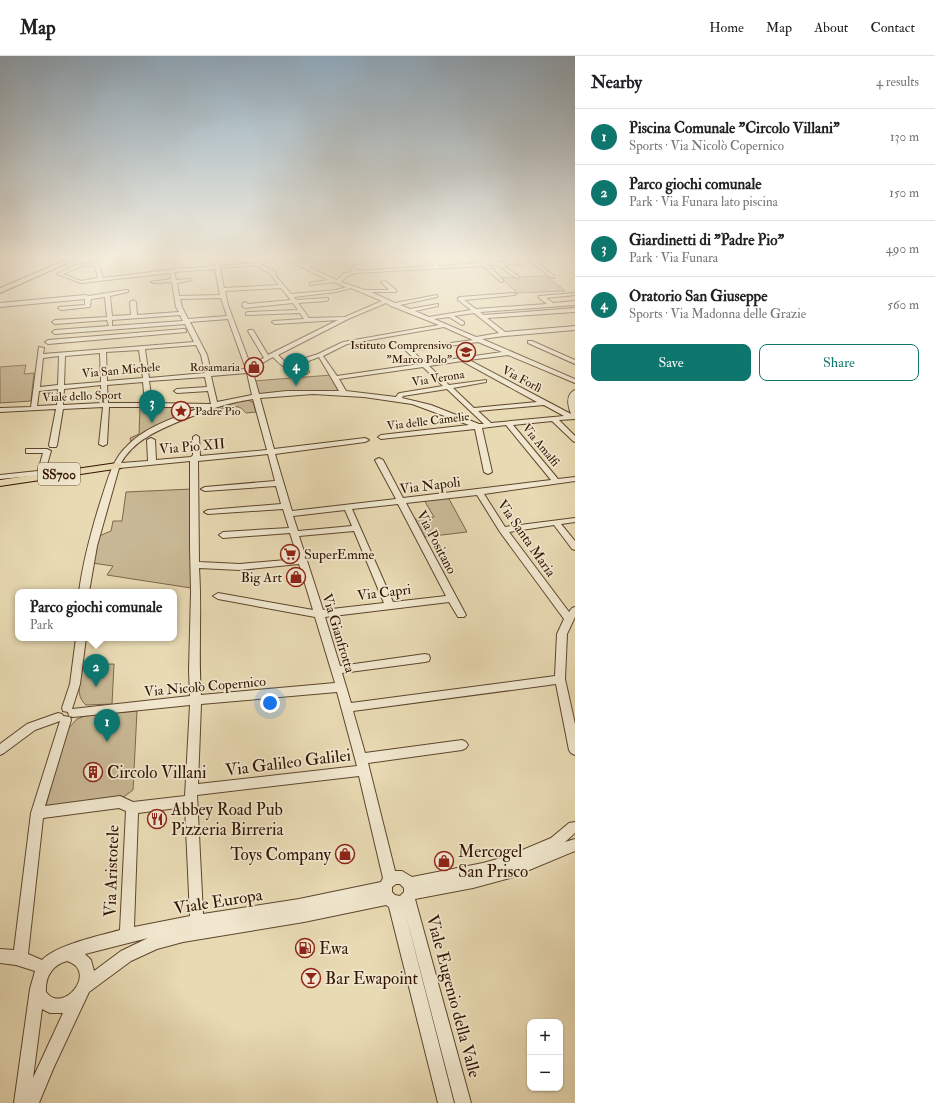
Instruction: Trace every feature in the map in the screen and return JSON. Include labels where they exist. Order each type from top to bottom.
[{"type":"highway","name":"SS700","points":[[0,483],[117,466]]},
{"type":"street","points":[[61,308],[88,306]]},
{"type":"street","points":[[108,306],[110,328]]},
{"type":"street","points":[[133,306],[134,316]]},
{"type":"street","points":[[180,306],[181,313],[204,355],[214,405]]},
{"type":"street","name":"Via Gianfrotta","points":[[226,306],[248,369],[254,397],[341,687],[398,892]]},
{"type":"street","points":[[298,306],[307,320]]},
{"type":"street","points":[[248,369],[346,318],[374,306]]},
{"type":"street","points":[[395,306],[575,381]]},
{"type":"street","points":[[407,311],[432,306]]},
{"type":"street","points":[[469,306],[504,334]]},
{"type":"street","points":[[427,319],[475,311],[541,306]]},
{"type":"street","points":[[482,318],[575,310]]},
{"type":"street","points":[[248,314],[302,311]]},
{"type":"street","points":[[55,322],[181,313]]},
{"type":"street","points":[[321,313],[325,318]]},
{"type":"street","points":[[449,316],[462,323]]},
{"type":"street","points":[[55,332],[230,317]]},
{"type":"street","points":[[275,322],[346,318]]},
{"type":"street","points":[[274,355],[286,366],[320,355],[346,342],[443,326]]},
{"type":"street","points":[[421,349],[504,334],[575,328]]},
{"type":"street","points":[[48,342],[184,331]]},
{"type":"street","points":[[251,331],[267,358]]},
{"type":"street","points":[[530,342],[575,362]]},
{"type":"street","points":[[40,356],[198,343]]},
{"type":"street","points":[[404,346],[489,425]]},
{"type":"street","points":[[34,408],[42,348]]},
{"type":"street","points":[[142,348],[150,406]]},
{"type":"street","points":[[103,351],[103,383],[106,405],[103,444]]},
{"type":"street","points":[[335,378],[507,353]]},
{"type":"street","points":[[53,446],[60,407],[62,354]]},
{"type":"street","points":[[320,355],[342,392]]},
{"type":"street","name":"Via Forlì","points":[[464,360],[544,403],[574,417]]},
{"type":"street","points":[[300,362],[306,372]]},
{"type":"street","name":"Via San Michele","points":[[37,389],[208,374],[248,369]]},
{"type":"street","name":"Via Verona","points":[[399,399],[400,395],[484,382]]},
{"type":"street","points":[[177,391],[211,389]]},
{"type":"street","points":[[84,589],[86,572],[91,550],[108,491],[124,452],[144,435],[164,425],[214,405],[254,397],[342,392],[415,402],[461,421],[478,426],[488,472]]},
{"type":"street","points":[[574,417],[571,396],[575,392]]},
{"type":"street","points":[[473,410],[544,403]]},
{"type":"street","name":"Viale dello Sport","points":[[0,410],[106,405],[214,405]]},
{"type":"street","name":"Via delle Camelie","points":[[381,437],[574,417]]},
{"type":"street","points":[[554,419],[575,440]]},
{"type":"street","name":"Via Amalfi","points":[[508,423],[556,482]]},
{"type":"street","points":[[196,437],[197,455],[194,458],[194,670],[196,700],[191,796],[197,922]]},
{"type":"street","points":[[151,440],[152,462]]},
{"type":"street","points":[[270,452],[365,440]]},
{"type":"street","points":[[0,477],[41,472],[47,451],[29,451]]},
{"type":"street","name":"Via Pio XII","points":[[117,466],[270,452]]},
{"type":"street","name":"Via Positano","points":[[379,460],[461,615]]},
{"type":"street","name":"Via Napoli","points":[[208,512],[348,508],[575,479]]},
{"type":"street","points":[[205,489],[279,483]]},
{"type":"street","name":"Via Santa Maria","points":[[479,492],[503,530],[572,614]]},
{"type":"street","points":[[348,508],[390,605]]},
{"type":"street","points":[[503,530],[575,520]]},
{"type":"street","points":[[556,523],[575,546]]},
{"type":"street","points":[[223,536],[356,528]]},
{"type":"street","points":[[195,565],[240,567],[303,561]]},
{"type":"street","name":"Via Capri","points":[[218,596],[319,614],[452,598]]},
{"type":"street","points":[[572,614],[562,634],[560,679],[575,750]]},
{"type":"street","points":[[20,959],[36,813],[75,684],[81,641]]},
{"type":"street","points":[[336,670],[425,658]]},
{"type":"street","points":[[346,708],[560,679]]},
{"type":"street","name":"Via Nicolò Copernico","points":[[0,750],[31,727],[66,715],[196,700],[341,687]]},
{"type":"street","name":"Via Galileo Galilei","points":[[132,808],[462,745]]},
{"type":"street","points":[[36,813],[120,802],[132,808]]},
{"type":"street","name":"Via Aristotele","points":[[126,936],[132,808]]},
{"type":"street","name":"Viale Europa","points":[[83,990],[126,956],[155,942],[183,935],[304,915],[483,869],[508,862],[556,842],[574,826]]},
{"type":"street","name":"Viale Europa","points":[[59,956],[88,945],[197,922],[487,878],[511,872],[559,850],[575,845]]},
{"type":"street","name":"Viale Eugenio della Valle","points":[[398,892],[426,995],[462,1100]]},
{"type":"street","points":[[22,1103],[40,977],[44,968],[53,959],[67,954],[74,955],[80,958],[87,970],[83,990],[47,1064],[31,1103]]},
{"type":"street","points":[[0,956],[5,955],[20,959],[44,968]]},
{"type":"street","points":[[38,986],[39,994],[43,1001],[49,1005],[57,1007],[73,1001],[83,990]]},
{"type":"street","name":"Viale Eugenio della Valle","points":[[426,995],[445,1102]]},
{"type":"street","points":[[445,1102],[462,1100]]},
{"type":"shaded area","points":[[26,365],[24,374],[34,373],[31,401],[0,403],[0,367]]},
{"type":"shaded area","points":[[332,375],[339,391],[259,395],[253,381]]},
{"type":"shaded area","points":[[247,400],[253,402],[256,412],[246,413],[240,408],[231,407],[203,413],[203,411],[213,407]]},
{"type":"shaded area","points":[[140,408],[200,408],[151,428],[131,442],[130,438],[139,434]]},
{"type":"shaded area","points":[[192,489],[191,588],[107,575],[113,566],[92,563],[99,536],[111,531],[113,521],[122,521],[126,492]]},
{"type":"shaded area","points":[[448,497],[467,532],[425,537],[415,519],[434,517],[424,500]]},
{"type":"shaded area","points":[[114,664],[112,704],[86,705],[82,701],[79,691],[83,665]]},
{"type":"shaded area","points":[[137,711],[133,790],[122,798],[45,809],[66,731],[77,719],[85,716]]},
{"type":"place","name":"Istituto Comprensivo \"Marco Polo\"","points":[[466,352]]},
{"type":"place","name":"Rosamaria","points":[[254,367]]},
{"type":"place","name":"Oratorio San Giuseppe","points":[[296,386]]},
{"type":"place","name":"Padre Pio","points":[[181,411]]},
{"type":"place","name":"Giardinetti di \"Padre Pio\"","points":[[152,423]]},
{"type":"place","name":"SuperEmme","points":[[290,554]]},
{"type":"place","name":"Big Art","points":[[296,577]]},
{"type":"place","name":"Parco giochi comunale","points":[[96,687]]},
{"type":"place","name":"Piscina Comunale \"Circolo Villani\"","points":[[107,742]]},
{"type":"place","name":"Circolo Villani","points":[[93,772]]},
{"type":"place","name":"Abbey Road Pub Pizzeria Birreria","points":[[157,819]]},
{"type":"place","name":"Toys Company","points":[[345,854]]},
{"type":"place","name":"Mercogel San Prisco","points":[[444,861]]},
{"type":"place","name":"Ewa","points":[[305,948]]},
{"type":"place","name":"Bar Ewapoint","points":[[311,978]]}]
